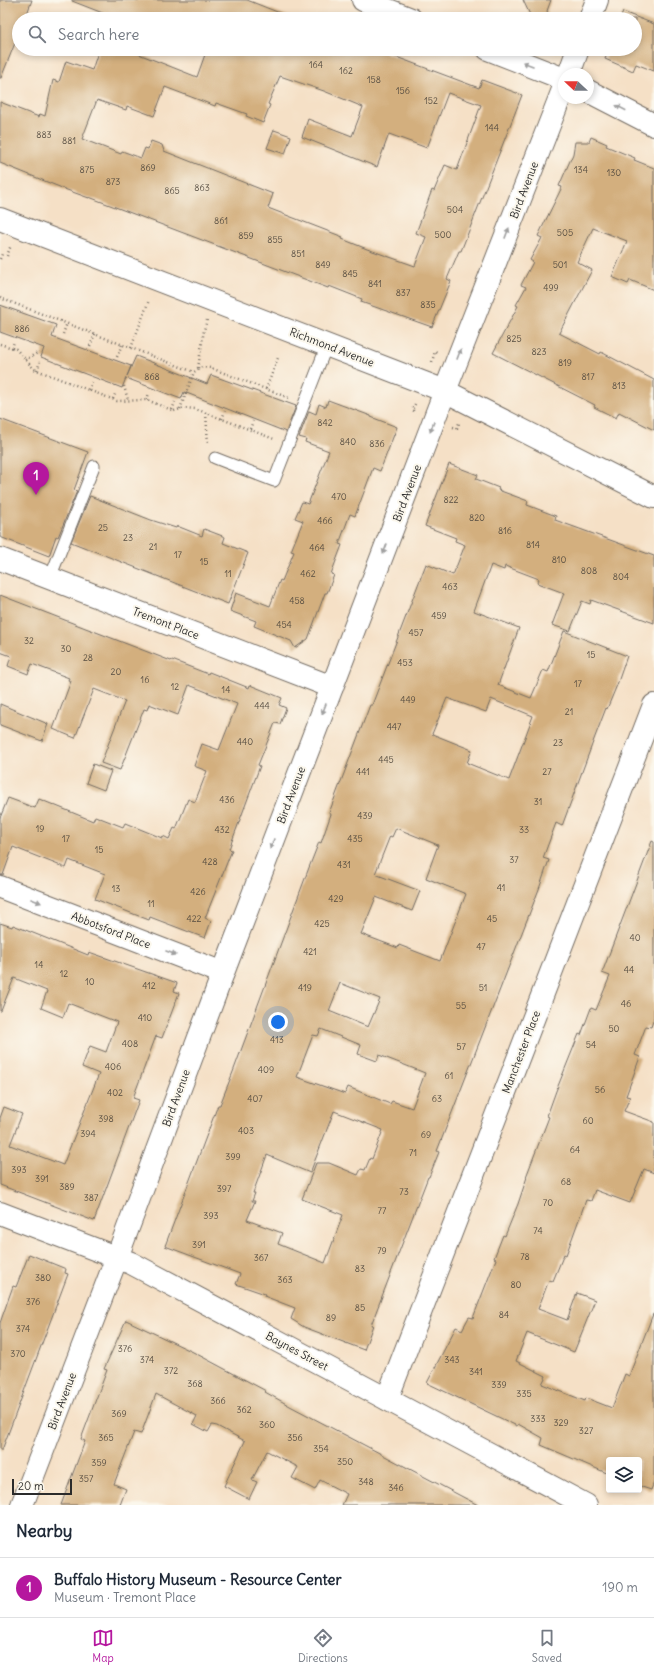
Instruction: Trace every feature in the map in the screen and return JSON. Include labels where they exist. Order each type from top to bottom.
[{"type":"street","points":[[363,0],[393,12]]},
{"type":"street","points":[[593,12],[597,0]]},
{"type":"street","points":[[506,56],[558,77]]},
{"type":"street","points":[[571,68],[575,56]]},
{"type":"street","points":[[594,94],[654,124]]},
{"type":"street","name":"Bird Avenue","points":[[22,1505],[445,391],[558,102]]},
{"type":"street","name":"Richmond Avenue","points":[[0,218],[445,391],[654,498]]},
{"type":"street","name":"Tremont Place","points":[[0,559],[332,687]]},
{"type":"street","name":"Manchester Place","points":[[387,1399],[654,705]]},
{"type":"street","name":"Abbotsford Place","points":[[0,887],[223,973]]},
{"type":"street","name":"Baynes Street","points":[[0,1213],[138,1266],[586,1505]]},
{"type":"lane","points":[[215,458],[274,481],[327,344]]},
{"type":"lane","points":[[50,578],[94,466]]},
{"type":"path","points":[[7,256],[12,242]]},
{"type":"path","points":[[0,259],[2,254]]},
{"type":"path","points":[[131,348],[151,295]]},
{"type":"path","points":[[0,298],[194,372]]},
{"type":"path","points":[[13,308],[14,303]]},
{"type":"path","points":[[39,318],[40,313]]},
{"type":"path","points":[[180,409],[194,372],[198,368],[207,320]]},
{"type":"path","points":[[63,334],[67,323]]},
{"type":"path","points":[[90,346],[95,334]]},
{"type":"path","points":[[12,348],[14,342]]},
{"type":"path","points":[[0,344],[16,350],[34,369],[117,401],[147,400],[174,411],[180,409],[196,409],[278,440]]},
{"type":"path","points":[[117,357],[122,344]]},
{"type":"path","points":[[431,364],[435,351]]},
{"type":"path","points":[[26,360],[39,352]]},
{"type":"path","points":[[148,360],[149,355]]},
{"type":"path","points":[[266,389],[278,358]]},
{"type":"path","points":[[37,370],[40,362]]},
{"type":"path","points":[[174,370],[176,365]]},
{"type":"path","points":[[198,368],[211,368],[291,399]]},
{"type":"path","points":[[223,378],[224,374]]},
{"type":"path","points":[[89,390],[92,382]]},
{"type":"path","points":[[250,388],[252,384]]},
{"type":"path","points":[[124,386],[128,400]]},
{"type":"path","points":[[113,399],[116,392]]},
{"type":"path","points":[[147,400],[149,393]]},
{"type":"path","points":[[277,398],[278,394]]},
{"type":"path","points":[[412,410],[416,401]]},
{"type":"path","points":[[172,410],[175,402]]},
{"type":"path","points":[[222,419],[225,411]]},
{"type":"path","points":[[206,413],[208,444]]},
{"type":"path","points":[[457,428],[461,420]]},
{"type":"path","points":[[250,429],[253,421]]},
{"type":"building","points":[[0,0],[32,0],[28,12],[12,12],[12,50],[0,78]]},
{"type":"building","points":[[247,0],[277,12],[100,12],[72,1]]},
{"type":"building","points":[[523,0],[551,0],[547,12],[529,12]]},
{"type":"building","points":[[642,19],[654,24],[654,71],[636,64],[633,71],[605,59],[606,56],[642,56]]},
{"type":"building","points":[[97,56],[144,56],[197,77],[204,56],[394,56],[479,88],[482,80],[522,95],[461,251],[459,251],[447,279],[451,281],[432,327],[361,302],[362,299],[329,286],[328,288],[67,190],[0,163],[0,102],[39,117],[40,114],[45,116],[53,80],[59,82],[66,61],[92,70]],"holes":[[[280,76],[324,91],[363,107],[352,136],[308,119],[302,137],[377,167],[389,134],[427,148],[448,93],[481,105],[457,170],[445,165],[434,191],[432,190],[416,233],[426,237],[415,266],[367,249],[342,239],[343,237],[268,208],[273,194],[164,151],[162,145],[151,141],[148,149],[145,148],[141,158],[122,151],[121,154],[82,139],[97,100],[126,110],[127,106],[154,116],[165,87],[215,106],[216,103],[247,114],[246,116],[263,123],[270,105],[268,104]]]},
{"type":"building","points":[[274,130],[291,136],[285,154],[267,148]]},
{"type":"building","points":[[591,137],[607,144],[606,146],[635,158],[634,160],[654,168],[654,290],[630,280],[628,284],[612,277],[627,241],[593,228],[577,262],[592,270],[559,333],[600,354],[601,352],[654,380],[654,430],[619,412],[616,418],[594,407],[595,405],[493,353],[518,306],[516,305],[526,287],[521,285],[533,262],[530,260],[542,238],[538,236],[562,187],[559,186],[573,154],[575,142],[589,142]]},
{"type":"building","points":[[0,305],[56,325],[52,337],[131,366],[127,376],[136,356],[207,384],[211,375],[296,406],[286,432],[184,392],[181,399],[126,378],[122,388],[41,357],[44,348],[0,332]]},
{"type":"building","points":[[328,400],[397,427],[380,471],[373,468],[355,516],[350,514],[339,544],[342,545],[331,574],[334,575],[327,593],[325,593],[308,639],[295,648],[291,641],[254,626],[256,621],[230,611],[236,593],[270,606],[280,580],[282,581],[294,552],[291,551],[303,521],[295,518],[302,502],[308,504],[329,451],[305,442],[306,439],[299,437],[309,411],[316,414],[319,404],[326,407]]},
{"type":"building","points":[[0,419],[88,452],[74,490],[77,491],[58,537],[56,536],[49,556],[0,537]]},
{"type":"building","points":[[449,464],[478,475],[476,479],[499,488],[498,490],[528,501],[527,505],[556,516],[555,520],[654,556],[654,623],[591,600],[590,604],[582,601],[570,631],[552,625],[564,593],[537,583],[539,579],[505,566],[504,570],[491,565],[474,611],[519,628],[498,685],[531,698],[543,670],[548,672],[564,631],[627,656],[562,826],[556,823],[543,858],[549,860],[539,889],[437,1151],[439,1152],[371,1325],[373,1325],[364,1350],[304,1327],[291,1319],[295,1308],[264,1296],[265,1294],[236,1284],[240,1274],[165,1246],[218,1105],[220,1105],[233,1072],[310,865],[319,842],[321,843],[331,814],[329,813],[370,705],[372,705],[426,564],[453,575],[465,545],[455,541],[456,538],[425,526]],"holes":[[[447,698],[486,712],[491,699],[533,716],[509,780],[467,763],[472,750],[432,734]],[[396,828],[438,845],[426,878],[466,894],[440,961],[399,945],[398,948],[361,934],[376,897],[412,911],[420,891],[375,874],[390,836],[392,837]],[[340,983],[380,999],[368,1027],[329,1011]],[[321,1029],[361,1045],[358,1054],[377,1061],[379,1055],[425,1073],[412,1108],[392,1101],[390,1104],[348,1087],[345,1094],[297,1077],[313,1035],[318,1036]],[[334,1111],[383,1130],[372,1159],[370,1158],[365,1170],[361,1169],[358,1175],[329,1163],[316,1163],[302,1199],[343,1215],[325,1263],[278,1244],[282,1233],[247,1220],[255,1201],[252,1201],[255,1193],[253,1193],[267,1155],[310,1173]]]},
{"type":"building","points":[[90,496],[151,520],[176,528],[177,526],[202,536],[204,529],[225,537],[223,543],[248,553],[228,604],[71,542]]},
{"type":"building","points":[[0,595],[171,661],[172,660],[208,674],[209,672],[249,688],[250,685],[282,698],[279,705],[286,708],[280,724],[275,723],[258,765],[260,766],[229,849],[232,850],[205,918],[211,921],[205,938],[150,917],[149,920],[95,899],[105,874],[69,860],[66,868],[13,847],[3,875],[0,875],[0,818],[8,798],[35,808],[39,799],[93,821],[95,816],[123,827],[125,823],[162,838],[163,836],[169,839],[174,828],[176,829],[188,799],[195,802],[207,771],[194,766],[202,744],[219,750],[237,704],[189,685],[178,715],[149,704],[147,710],[144,709],[120,770],[101,763],[125,701],[94,689],[75,738],[53,729],[71,681],[68,680],[69,678],[32,664],[28,674],[8,666],[11,656],[0,652]]},
{"type":"building","points":[[0,704],[48,724],[42,741],[0,725]]},
{"type":"building","points":[[93,764],[111,771],[104,790],[86,783]]},
{"type":"building","points":[[652,841],[654,842],[654,1018],[651,1027],[646,1026],[635,1055],[640,1057],[626,1096],[630,1097],[624,1111],[654,1122],[654,1173],[644,1169],[630,1203],[595,1190],[591,1201],[586,1200],[566,1255],[564,1254],[553,1281],[549,1280],[538,1309],[567,1320],[577,1293],[595,1300],[574,1352],[527,1333],[516,1361],[546,1376],[542,1384],[585,1401],[586,1398],[612,1408],[625,1374],[629,1376],[654,1314],[654,1482],[651,1490],[642,1487],[642,1457],[606,1457],[606,1473],[541,1445],[543,1438],[518,1424],[517,1426],[427,1383],[456,1327],[462,1330],[469,1317],[473,1318],[496,1259],[494,1258],[503,1235],[505,1236],[518,1204],[526,1177],[549,1117],[547,1116],[556,1091],[579,1034],[581,1035],[591,1008],[596,1010],[610,976],[602,973]]},
{"type":"building","points":[[0,923],[12,927],[13,925],[88,955],[89,952],[177,983],[174,991],[179,993],[162,1038],[156,1036],[133,1098],[139,1100],[94,1221],[0,1185],[0,1118],[4,1107],[22,1114],[10,1145],[63,1165],[99,1074],[82,1067],[90,1046],[106,1052],[117,1022],[68,1003],[63,1017],[41,1008],[47,991],[14,978],[0,1011]]},
{"type":"building","points":[[29,1254],[66,1269],[65,1273],[68,1274],[2,1450],[0,1450],[0,1323],[13,1286],[16,1287]]},
{"type":"building","points":[[126,1320],[193,1352],[266,1391],[265,1392],[290,1406],[478,1505],[342,1505],[347,1494],[320,1480],[315,1490],[292,1478],[298,1467],[267,1451],[252,1480],[257,1482],[249,1499],[224,1486],[245,1441],[217,1426],[212,1425],[208,1432],[193,1424],[197,1416],[156,1394],[141,1434],[134,1432],[114,1484],[126,1489],[120,1505],[61,1505],[85,1441],[81,1439],[107,1370],[104,1369]]},
{"type":"place","name":"Buffalo History Museum - Resource Center","points":[[36,495]]}]
